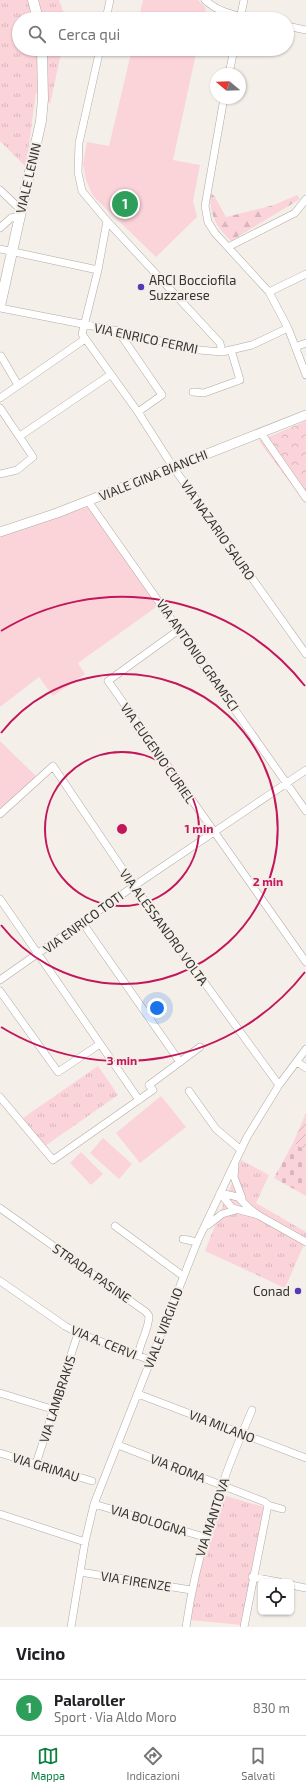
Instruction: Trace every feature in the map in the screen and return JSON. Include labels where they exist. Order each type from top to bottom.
[{"type":"main road","points":[[33,0],[36,12]]},
{"type":"main road","name":"VIALE LENIN","points":[[0,307],[41,121],[43,99],[42,56]]},
{"type":"street","points":[[107,12],[110,0]]},
{"type":"street","points":[[205,0],[221,11]]},
{"type":"street","points":[[241,12],[244,0]]},
{"type":"street","points":[[294,27],[306,30]]},
{"type":"street","points":[[98,56],[79,143],[78,172],[82,191],[107,221],[220,343],[222,352]]},
{"type":"street","points":[[230,68],[233,56]]},
{"type":"street","points":[[223,104],[204,206],[208,222],[228,247],[269,292],[288,328],[306,375]]},
{"type":"street","points":[[0,190],[20,213],[11,218],[0,228]]},
{"type":"street","points":[[228,247],[295,213],[306,199]]},
{"type":"street","points":[[83,325],[87,316],[98,270],[107,221]]},
{"type":"street","points":[[0,249],[98,270]]},
{"type":"street","points":[[269,292],[306,274]]},
{"type":"street","name":"VIA ENRICO FERMI","points":[[0,307],[118,331],[199,350],[222,352],[252,345],[288,328]]},
{"type":"street","name":"VIA NAZARIO SAURO","points":[[83,325],[82,334],[85,339],[138,412],[173,467],[306,654]]},
{"type":"street","points":[[118,331],[162,395],[138,412]]},
{"type":"street","points":[[0,398],[85,339]]},
{"type":"street","points":[[295,347],[306,343]]},
{"type":"street","points":[[193,392],[204,393],[240,380],[231,350]]},
{"type":"street","points":[[1,356],[18,385]]},
{"type":"street","points":[[20,436],[110,375]]},
{"type":"street","points":[[0,408],[33,457],[17,470],[0,474]]},
{"type":"street","name":"VIALE GINA BIANCHI","points":[[0,532],[88,501],[306,415]]},
{"type":"street","points":[[261,433],[306,498]]},
{"type":"street","name":"VIA ANTONIO GRAMSCI","points":[[88,501],[180,629],[306,810]]},
{"type":"street","name":"VIA EUGENIO CURIEL","points":[[180,629],[108,681],[306,962]]},
{"type":"street","name":"VIA ALESSANDRO VOLTA","points":[[0,814],[53,766],[134,886],[279,1085]]},
{"type":"street","name":"VIA ENRICO TOTI","points":[[0,980],[134,886],[306,770]]},
{"type":"street","points":[[0,899],[139,1100]]},
{"type":"street","points":[[82,922],[180,1062]]},
{"type":"street","points":[[0,990],[58,1072],[100,1044]]},
{"type":"street","points":[[0,1097],[53,1160],[153,1090],[149,1085],[200,1047]]},
{"type":"street","name":"VIALE VIRGILIO","points":[[71,1627],[85,1542],[94,1504],[183,1276],[197,1242],[241,1150],[279,1085],[306,1050]]},
{"type":"street","points":[[297,1062],[306,1068]]},
{"type":"street","points":[[189,1091],[216,1129],[241,1150]]},
{"type":"street","points":[[236,1161],[234,1177],[238,1192],[249,1208],[258,1215],[306,1242]]},
{"type":"street","points":[[220,1193],[234,1195],[244,1202]]},
{"type":"street","points":[[220,1193],[227,1204],[237,1209],[258,1215]]},
{"type":"street","name":"STRADA PASINE","points":[[0,1208],[146,1312],[149,1316],[149,1321],[142,1339],[138,1356]]},
{"type":"street","points":[[202,1232],[213,1220],[222,1214],[237,1209]]},
{"type":"street","points":[[115,1226],[183,1276]]},
{"type":"street","points":[[183,1239],[197,1242]]},
{"type":"street","name":"VIA A. CERVI","points":[[0,1281],[65,1326],[78,1333],[150,1360]]},
{"type":"street","name":"VIA LAMBRAKIS","points":[[36,1464],[55,1410],[78,1333]]},
{"type":"street","points":[[0,1393],[55,1410]]},
{"type":"street","name":"VIA MILANO","points":[[138,1394],[306,1458]]},
{"type":"street","name":"VIA MANTOVA","points":[[186,1627],[191,1590],[204,1537],[222,1485],[252,1410]]},
{"type":"street","name":"VIA ROMA","points":[[118,1445],[265,1502],[268,1505],[282,1509]]},
{"type":"street","name":"VIA GRIMAU","points":[[0,1453],[92,1481]]},
{"type":"street","name":"VIA BOLOGNA","points":[[94,1504],[204,1537]]},
{"type":"street","points":[[244,1627],[252,1577],[268,1505]]},
{"type":"street","points":[[0,1514],[85,1542]]},
{"type":"street","name":"VIA FIRENZE","points":[[80,1572],[191,1590]]},
{"type":"street","points":[[252,1577],[263,1579]]},
{"type":"street","points":[[294,1585],[306,1588]]},
{"type":"green space","points":[[0,0],[59,0],[64,12],[12,12],[12,56],[60,56],[50,104],[36,92],[26,167],[0,141]]},
{"type":"green space","points":[[143,0],[198,0],[206,8],[205,12],[140,12]]},
{"type":"green space","points":[[130,56],[195,56],[173,160],[200,165],[193,201],[197,217],[156,257],[93,196],[86,180],[83,164],[87,142],[109,146]]},
{"type":"green space","points":[[210,192],[215,197],[226,217],[274,205],[297,195],[300,199],[231,241],[214,220],[211,208]]},
{"type":"green space","points":[[306,421],[306,504],[259,441]]},
{"type":"green space","points":[[89,506],[159,605],[78,663],[85,674],[53,696],[39,677],[0,707],[0,535]]},
{"type":"green space","points":[[0,741],[36,776],[0,810]]},
{"type":"green space","points":[[98,1066],[118,1095],[45,1146],[23,1118]]},
{"type":"green space","points":[[161,1096],[186,1127],[140,1163],[116,1133]]},
{"type":"green space","points":[[306,1113],[306,1150],[293,1143]]},
{"type":"green space","points":[[103,1138],[132,1164],[119,1179],[90,1153]]},
{"type":"green space","points":[[293,1143],[306,1150],[306,1196],[274,1178]]},
{"type":"green space","points":[[81,1152],[103,1174],[91,1185],[70,1163]]},
{"type":"green space","points":[[241,1160],[269,1175],[256,1203],[306,1232],[306,1240],[285,1288],[205,1251]]},
{"type":"green space","points":[[219,1494],[264,1507],[241,1625],[191,1620],[205,1538]]},
{"type":"place","name":"Palaroller","points":[[125,204]]},
{"type":"place","name":"ARCI Bocciofila Suzzarese","points":[[141,287]]},
{"type":"place","name":"Conad","points":[[298,1291]]}]
